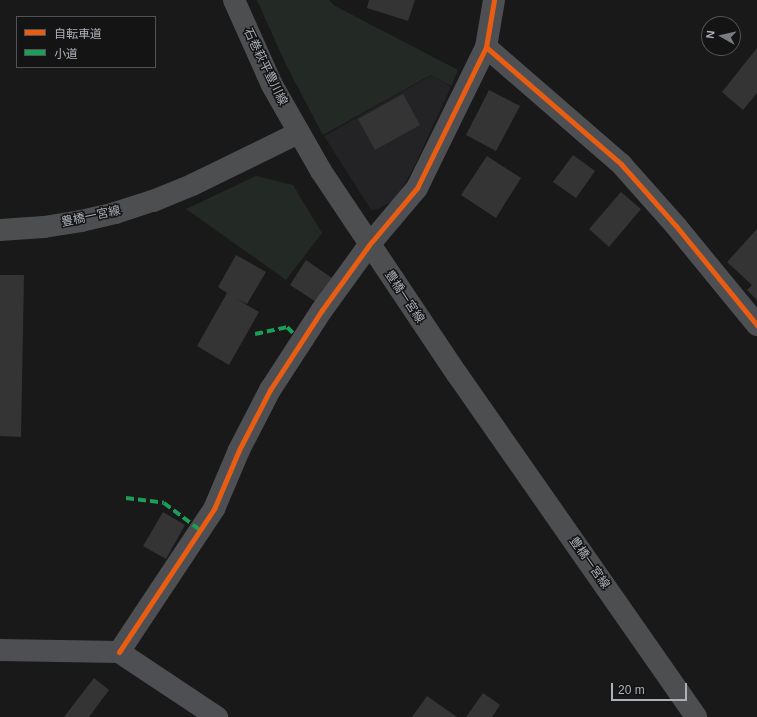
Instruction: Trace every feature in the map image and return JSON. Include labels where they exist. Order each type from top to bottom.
[{"type":"main road","name":"石巻萩平豊川線","points":[[234,0],[272,85],[298,133]]},
{"type":"main road","name":"豊橋一宮線","points":[[0,230],[44,227],[81,221],[147,203],[192,185],[298,133],[320,171],[369,245],[696,717]]},
{"type":"street","points":[[118,652],[214,509],[239,450],[270,390],[322,310],[369,245],[417,188],[486,47],[494,0]]},
{"type":"street","points":[[486,47],[621,164],[676,226],[757,325]]},
{"type":"street","points":[[0,650],[118,652],[217,717]]},
{"type":"shaded area","points":[[257,0],[329,0],[335,6],[458,70],[451,86],[431,75],[323,135],[286,65]]},
{"type":"shaded area","points":[[432,75],[451,87],[414,167],[395,200],[378,209],[371,210],[324,136]]},
{"type":"shaded area","points":[[256,176],[293,185],[322,233],[286,280],[186,209]]},
{"type":"building","points":[[369,0],[415,0],[408,21],[367,8]]},
{"type":"building","points":[[757,48],[757,93],[743,110],[722,92]]},
{"type":"building","points":[[489,90],[520,106],[496,151],[466,135]]},
{"type":"building","points":[[403,94],[420,125],[375,150],[358,119]]},
{"type":"building","points":[[573,155],[595,171],[576,198],[553,182]]},
{"type":"building","points":[[487,156],[521,178],[496,218],[461,195]]},
{"type":"building","points":[[621,192],[641,209],[609,247],[589,229]]},
{"type":"building","points":[[757,229],[757,300],[747,290],[752,285],[727,262]]},
{"type":"building","points":[[236,255],[266,272],[247,304],[235,298],[259,312],[229,365],[197,346],[227,293],[218,287]]},
{"type":"building","points":[[306,260],[332,278],[316,302],[290,285]]},
{"type":"building","points":[[0,275],[24,275],[21,437],[0,436]]},
{"type":"building","points":[[163,512],[185,525],[166,559],[143,546]]},
{"type":"building","points":[[94,678],[109,690],[89,717],[64,717]]},
{"type":"building","points":[[483,693],[500,705],[492,717],[466,717]]},
{"type":"building","points":[[427,696],[457,717],[412,717]]},
{"type":"marked path","points":[[255,334],[287,327],[294,334]]},
{"type":"marked path","points":[[126,498],[164,503],[200,530]]},
{"type":"cycle path","points":[[119,652],[214,509],[239,450],[270,390],[322,310],[369,245],[417,188],[486,47],[494,0]]},
{"type":"cycle path","points":[[486,47],[621,164],[676,226],[757,325]]}]
